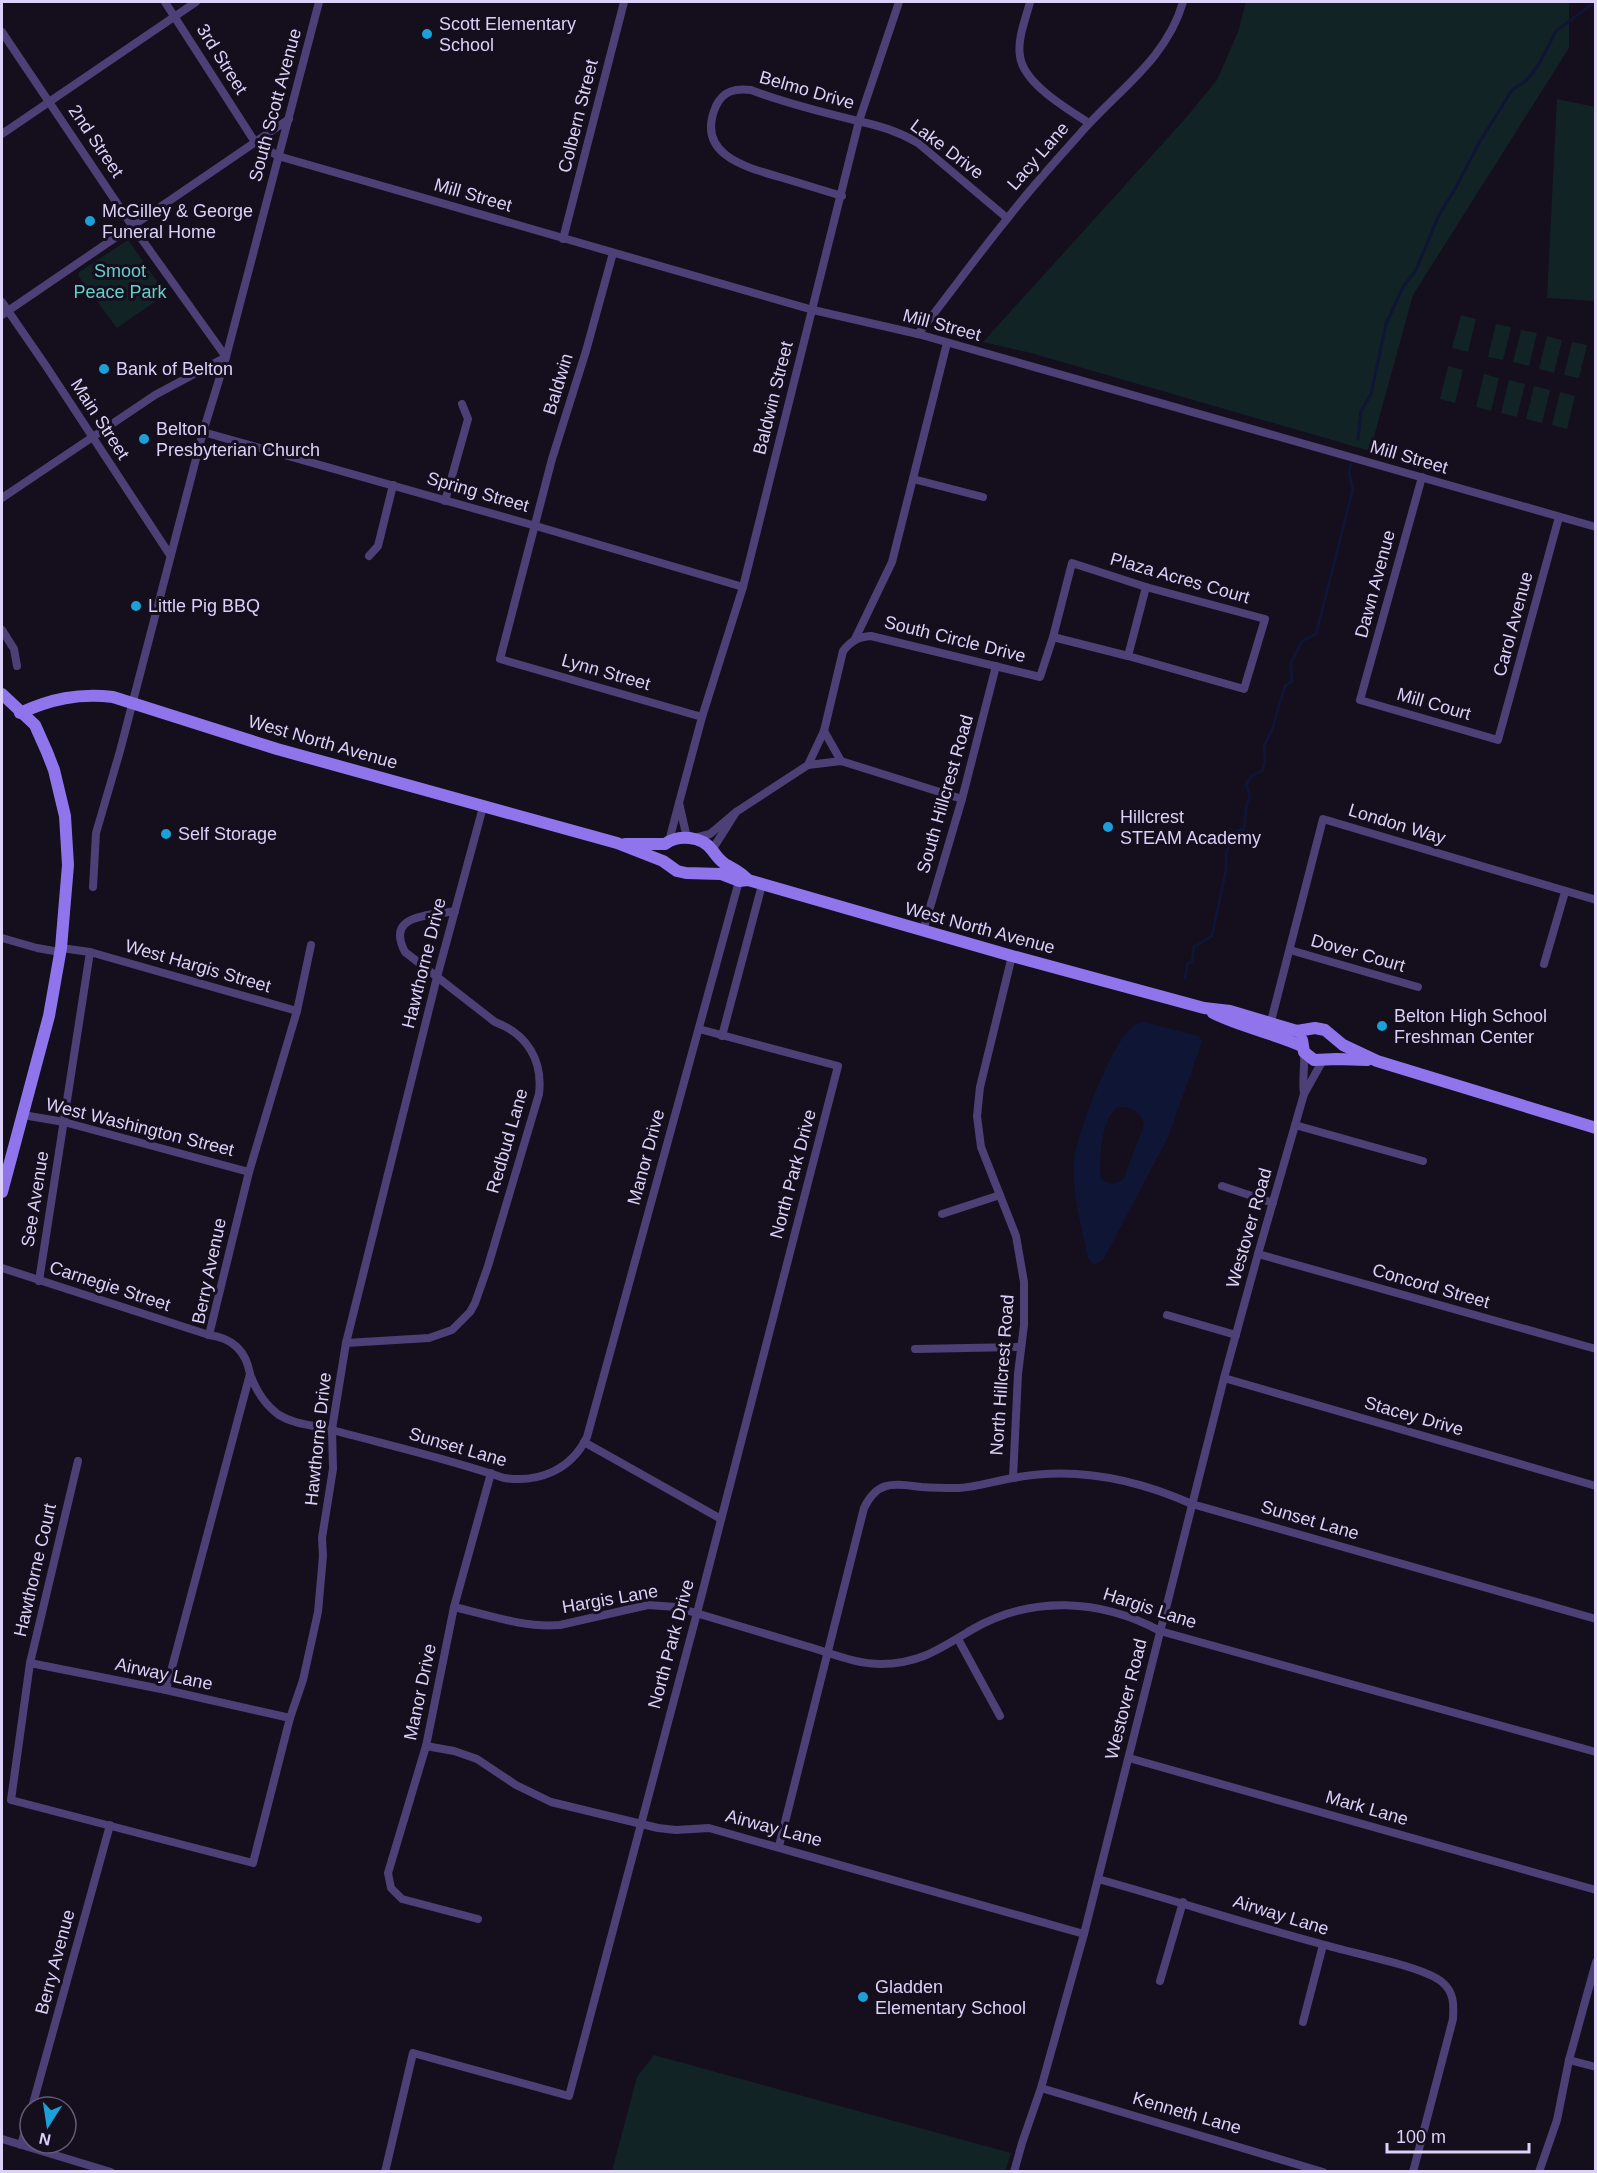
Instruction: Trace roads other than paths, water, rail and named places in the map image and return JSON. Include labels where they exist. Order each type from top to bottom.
[{"type":"main road","points":[[2,694],[35,725],[54,770],[65,816],[68,865],[60,950],[49,1016],[2,1192]]},
{"type":"main road","name":"West North Avenue","points":[[20,713],[44,702],[82,695],[113,698],[277,748],[617,843],[663,861],[677,871],[694,875],[721,874],[1012,956],[1204,1008],[1230,1011],[1297,1031],[1325,1030],[1350,1049],[1377,1061],[1596,1128]]},
{"type":"main road","name":"West North Avenue","points":[[617,843],[667,842],[690,838],[742,873],[743,881]]},
{"type":"main road","points":[[663,861],[662,855],[667,842]]},
{"type":"main road","points":[[708,873],[715,864],[713,852]]},
{"type":"main road","name":"West North Avenue","points":[[1204,1008],[1228,1020],[1268,1032],[1303,1049],[1314,1060],[1377,1061]]},
{"type":"main road","points":[[1303,1049],[1304,1036],[1310,1030]]},
{"type":"main road","points":[[1323,1060],[1334,1048],[1332,1037]]},
{"type":"street","name":"3rd Street","points":[[165,2],[255,142],[278,156]]},
{"type":"street","points":[[2,134],[196,2]]},
{"type":"street","name":"South Scott Avenue","points":[[93,887],[96,833],[203,432],[226,357],[319,2]]},
{"type":"street","name":"Colbern Street","points":[[563,239],[624,2]]},
{"type":"street","name":"Baldwin Street","points":[[667,842],[702,717],[743,587],[859,122],[899,2]]},
{"type":"street","points":[[1030,2],[1020,42],[1021,63],[1033,81],[1089,123]]},
{"type":"street","name":"Lacy Lane","points":[[918,334],[1007,218],[1089,123],[1125,90],[1171,33],[1183,2]]},
{"type":"street","name":"2nd Street","points":[[2,32],[133,227],[226,357]]},
{"type":"street","name":"Belmo Drive","points":[[842,196],[733,161],[717,147],[713,138],[712,120],[716,107],[724,94],[742,89],[859,122]]},
{"type":"street","points":[[5,313],[289,118]]},
{"type":"street","name":"Lake Drive","points":[[859,122],[887,127],[918,143],[1007,218]]},
{"type":"street","name":"Mill Street","points":[[278,156],[813,310],[918,334],[1596,527]]},
{"type":"street","name":"Baldwin","points":[[500,659],[552,459],[613,253]]},
{"type":"street","name":"Main Street","points":[[2,302],[5,313],[46,366],[170,555]]},
{"type":"street","points":[[808,765],[824,731],[843,651],[855,639],[892,562],[947,343]]},
{"type":"street","points":[[2,498],[155,395],[226,357]]},
{"type":"street","points":[[445,501],[468,419],[462,404]]},
{"type":"street","name":"Spring Street","points":[[203,432],[743,587]]},
{"type":"street","name":"Dawn Avenue","points":[[1360,700],[1422,477]]},
{"type":"street","points":[[913,479],[983,496]]},
{"type":"street","points":[[369,556],[378,546],[393,486]]},
{"type":"street","name":"Carol Avenue","points":[[1498,740],[1559,518]]},
{"type":"street","name":"Plaza Acres Court","points":[[1040,677],[1072,563],[1146,587],[1265,619],[1244,689],[1053,637]]},
{"type":"street","points":[[1128,656],[1146,587]]},
{"type":"street","points":[[2,630],[14,649],[17,666]]},
{"type":"street","name":"South Circle Drive","points":[[855,639],[871,636],[1040,677]]},
{"type":"street","name":"Lynn Street","points":[[500,659],[702,717]]},
{"type":"street","name":"South Hillcrest Road","points":[[923,931],[962,799],[996,666]]},
{"type":"street","name":"Mill Court","points":[[1360,700],[1498,740]]},
{"type":"street","points":[[824,731],[841,761]]},
{"type":"street","points":[[690,838],[710,834],[736,812],[808,765],[841,761],[962,799]]},
{"type":"street","name":"Baldwin Street","points":[[679,803],[690,838]]},
{"type":"street","name":"Hawthorne Drive","points":[[110,1825],[253,1863],[303,1680],[318,1612],[323,1556],[322,1538],[333,1469],[332,1429],[346,1343],[437,977],[483,807]]},
{"type":"street","points":[[713,852],[736,812]]},
{"type":"street","name":"London Way","points":[[1270,1024],[1323,819],[1596,900]]},
{"type":"street","name":"Manor Drive","points":[[584,1442],[699,1029],[743,881]]},
{"type":"street","points":[[723,1036],[762,885]]},
{"type":"street","points":[[1544,964],[1565,892]]},
{"type":"street","name":"Redbud Lane","points":[[346,1343],[429,1338],[452,1330],[470,1312],[488,1266],[539,1094],[540,1082],[536,1060],[524,1040],[506,1026],[495,1022],[405,952],[399,940],[399,930],[407,921],[455,911]]},
{"type":"street","name":"West Hargis Street","points":[[2,938],[37,948],[90,952],[297,1011]]},
{"type":"street","name":"Berry Avenue","points":[[250,1374],[248,1362],[237,1346],[229,1340],[209,1335],[249,1172],[297,1011],[311,945]]},
{"type":"street","name":"Dover Court","points":[[1290,950],[1418,987]]},
{"type":"street","points":[[64,1122],[90,952]]},
{"type":"street","name":"North Hillcrest Road","points":[[779,1846],[864,1508],[874,1492],[890,1484],[899,1483],[944,1488],[970,1487],[1013,1478],[1020,1347],[1024,1324],[1024,1282],[1016,1236],[981,1147],[978,1116],[980,1087],[1012,956]]},
{"type":"street","name":"North Park Drive","points":[[385,2172],[413,2053],[569,2096],[838,1066],[699,1029]]},
{"type":"street","name":"Westover Road","points":[[1303,1049],[1304,1094]]},
{"type":"street","name":"Westover Road","points":[[1014,2172],[1041,2088],[1084,1934],[1224,1378],[1258,1254],[1304,1094],[1323,1060]]},
{"type":"street","name":"West Washington Street","points":[[23,1115],[64,1122],[249,1172]]},
{"type":"street","name":"See Avenue","points":[[39,1281],[64,1122]]},
{"type":"street","points":[[1295,1125],[1423,1161]]},
{"type":"street","points":[[1222,1186],[1273,1203]]},
{"type":"street","points":[[942,1214],[1000,1195]]},
{"type":"street","name":"Concord Street","points":[[1258,1254],[1596,1349]]},
{"type":"street","name":"Carnegie Street","points":[[2,1268],[209,1335]]},
{"type":"street","points":[[1167,1315],[1236,1335]]},
{"type":"street","points":[[915,1349],[1020,1347]]},
{"type":"street","points":[[166,1690],[250,1374]]},
{"type":"street","name":"Sunset Lane","points":[[250,1374],[261,1396],[279,1414],[301,1424],[332,1429],[517,1480],[543,1476],[563,1466],[573,1458],[584,1442]]},
{"type":"street","name":"Stacey Drive","points":[[1224,1378],[1596,1486]]},
{"type":"street","points":[[584,1442],[721,1519]]},
{"type":"street","name":"Hawthorne Court","points":[[78,1461],[30,1663],[11,1800],[110,1825]]},
{"type":"street","name":"Manor Drive","points":[[478,1919],[402,1899],[396,1895],[388,1881],[388,1872],[426,1746],[454,1607],[491,1473]]},
{"type":"street","name":"Sunset Lane","points":[[1013,1478],[1046,1474],[1098,1476],[1144,1485],[1192,1504],[1596,1619]]},
{"type":"street","name":"Hargis Lane","points":[[454,1607],[545,1626],[560,1625],[648,1605],[676,1607],[861,1662],[897,1663],[931,1654],[995,1619],[1031,1608],[1051,1605],[1089,1606],[1136,1619],[1160,1631],[1596,1752]]},
{"type":"street","points":[[958,1639],[1000,1716]]},
{"type":"street","name":"Airway Lane","points":[[30,1663],[291,1718]]},
{"type":"street","name":"Airway Lane","points":[[426,1746],[454,1751],[477,1760],[516,1785],[551,1802],[676,1830],[709,1828],[1084,1934]]},
{"type":"street","name":"Mark Lane","points":[[1129,1758],[1596,1890]]},
{"type":"street","name":"Berry Avenue","points":[[35,2095],[110,1825]]},
{"type":"street","name":"Airway Lane","points":[[1098,1879],[1403,1966],[1433,1976],[1443,1982],[1453,1999],[1453,2019],[1413,2172]]},
{"type":"street","points":[[1160,1981],[1183,1902]]},
{"type":"street","points":[[1303,2022],[1323,1945]]},
{"type":"street","points":[[1539,2172],[1557,2120],[1569,2060],[1596,1962]]},
{"type":"street","points":[[1569,2060],[1596,2067]]},
{"type":"street","name":"Kenneth Lane","points":[[1041,2088],[1323,2172]]},
{"type":"street","points":[[2,2139],[18,2144]]},
{"type":"street","points":[[54,2155],[111,2172]]},
{"type":"water","points":[[1144,1022],[1199,1036],[1202,1042],[1169,1135],[1104,1259],[1094,1265],[1088,1258],[1076,1198],[1074,1162],[1076,1149],[1095,1093],[1121,1040],[1136,1024]],"holes":[[[1118,1107],[1138,1113],[1144,1125],[1123,1180],[1110,1183],[1101,1179],[1102,1140],[1112,1112]]]},
{"type":"waterway","points":[[1358,439],[1361,411],[1371,394],[1386,324],[1403,287],[1416,270],[1438,217],[1479,143],[1512,90],[1527,80],[1539,64],[1556,31],[1595,2]]},
{"type":"waterway","points":[[1185,978],[1188,963],[1192,962],[1194,947],[1212,936],[1226,870],[1226,853],[1238,831],[1244,829],[1246,807],[1250,795],[1246,784],[1253,775],[1262,771],[1265,762],[1264,746],[1272,730],[1285,686],[1292,681],[1291,663],[1302,641],[1316,634],[1353,489],[1349,473],[1351,464]]},
{"type":"place","name":"Scott Elementary School","points":[[427,34]]},
{"type":"place","name":"McGilley & George Funeral Home","points":[[90,221]]},
{"type":"place","name":"Bank of Belton","points":[[104,369]]},
{"type":"place","name":"Belton Presbyterian Church","points":[[144,439]]},
{"type":"place","name":"Little Pig BBQ","points":[[136,606]]},
{"type":"place","name":"Hillcrest STEAM Academy","points":[[1108,827]]},
{"type":"place","name":"Self Storage","points":[[166,834]]},
{"type":"place","name":"Belton High School Freshman Center","points":[[1382,1026]]},
{"type":"place","name":"Gladden Elementary School","points":[[863,1997]]},
{"type":"park label","name":"Smoot Peace Park","points":[[120,281]]}]
